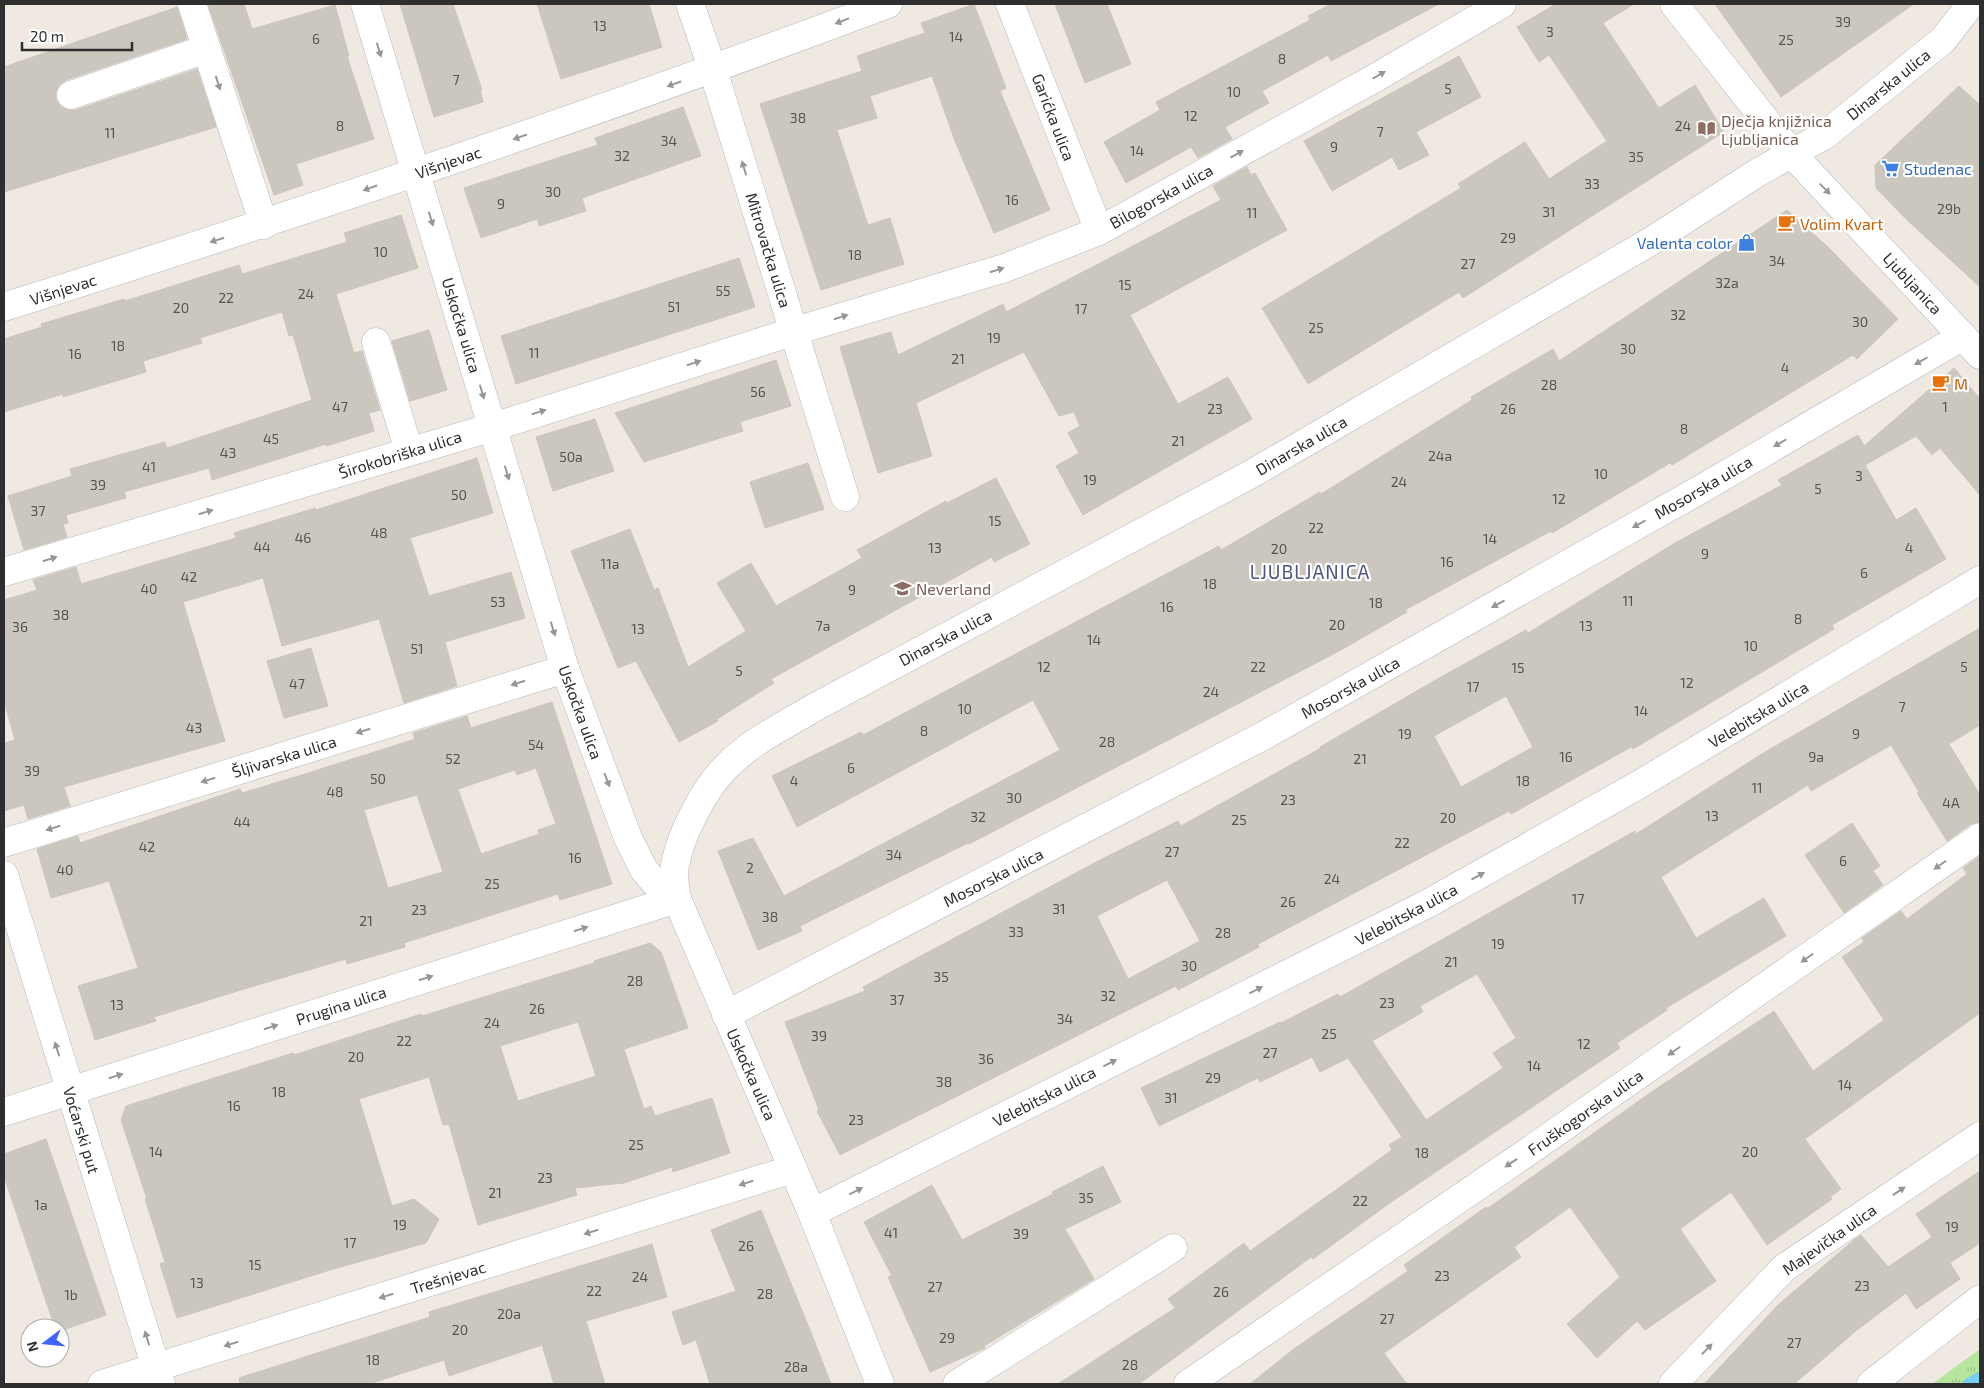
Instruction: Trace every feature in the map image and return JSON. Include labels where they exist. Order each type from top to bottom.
[{"type":"street","points":[[192,4],[264,225]]},
{"type":"street","name":"Uskočka ulica","points":[[365,4],[565,669],[628,838],[640,862],[656,884],[677,899],[812,1213],[880,1384]]},
{"type":"street","name":"Mitrovačka ulica","points":[[690,4],[714,70],[845,496]]},
{"type":"street","name":"Višnjevac","points":[[4,308],[264,225],[714,70],[888,4]]},
{"type":"street","name":"Garićka ulica","points":[[1010,4],[1099,231]]},
{"type":"street","name":"Bilogorska ulica","points":[[795,331],[1005,268],[1099,231],[1502,4]]},
{"type":"street","name":"Ljubljanica","points":[[1674,4],[1792,154],[1972,345]]},
{"type":"street","name":"Dinarska ulica","points":[[677,899],[674,867],[678,851],[693,818],[715,780],[728,765],[750,746],[817,706],[1253,473],[1653,240],[1757,173],[1825,135],[1944,40],[1971,4]]},
{"type":"street","points":[[71,95],[206,49]]},
{"type":"street","name":"Širokobriška ulica","points":[[4,572],[493,427],[795,331]]},
{"type":"street","points":[[376,342],[409,452]]},
{"type":"street","name":"Mosorska ulica","points":[[726,1015],[1263,736],[1704,488],[1972,345]]},
{"type":"street","name":"Velebitska ulica","points":[[812,1213],[1427,904],[1649,779],[1980,580]]},
{"type":"street","name":"Šljivarska ulica","points":[[4,844],[565,669]]},
{"type":"street","name":"Fruškogorska ulica","points":[[1188,1384],[1526,1154],[1980,837]]},
{"type":"street","name":"Voćarski put","points":[[4,875],[159,1376]]},
{"type":"street","name":"Prugina ulica","points":[[4,1112],[677,899]]},
{"type":"street","name":"Majevička ulica","points":[[1673,1384],[1784,1268],[1980,1136]]},
{"type":"street","name":"Trešnjevac","points":[[102,1384],[159,1376],[793,1169]]},
{"type":"street","points":[[957,1384],[1173,1248]]},
{"type":"street","points":[[1871,1384],[1980,1299]]},
{"type":"green space","points":[[1980,1349],[1980,1384],[1932,1384]]},
{"type":"building","points":[[208,4],[244,4],[252,29],[335,5],[349,56],[347,56],[374,139],[296,164],[303,185],[274,195]]},
{"type":"building","points":[[400,4],[453,4],[482,90],[480,90],[483,102],[434,117]]},
{"type":"building","points":[[537,4],[649,4],[662,47],[561,79]]},
{"type":"building","points":[[974,4],[1006,88],[1000,91],[1050,210],[994,233],[955,141],[932,76],[870,96],[857,56],[925,33],[921,23]]},
{"type":"building","points":[[1055,4],[1107,4],[1131,64],[1085,83]]},
{"type":"building","points":[[1331,4],[1439,4],[1331,61],[1328,55],[1262,91],[1269,103],[1225,127],[1232,139],[1198,158],[1191,147],[1126,183],[1104,142],[1160,110],[1156,102],[1310,20],[1308,16]]},
{"type":"building","points":[[1556,4],[1634,4],[1603,23],[1659,108],[1695,85],[1724,132],[1463,298],[1459,292],[1308,384],[1262,308],[1461,188],[1458,184],[1525,142],[1549,179],[1607,141],[1549,55],[1539,62],[1517,27]]},
{"type":"building","points":[[1715,4],[1914,4],[1781,97]]},
{"type":"building","points":[[177,7],[187,39],[66,80],[59,85],[56,92],[56,100],[61,107],[68,110],[76,110],[197,69],[216,127],[4,192],[4,67]]},
{"type":"building","points":[[1459,56],[1481,97],[1416,132],[1429,155],[1399,170],[1392,157],[1332,191],[1304,141]]},
{"type":"building","points":[[862,71],[877,118],[837,130],[868,225],[890,218],[904,264],[821,290],[760,104]]},
{"type":"building","points":[[1959,86],[1980,105],[1980,287],[1907,220],[1876,188],[1875,165]]},
{"type":"building","points":[[683,107],[701,156],[582,198],[586,211],[539,226],[537,219],[481,238],[464,188],[598,145],[595,138]]},
{"type":"building","points":[[1247,167],[1251,175],[1255,173],[1287,230],[1130,315],[1178,404],[1228,377],[1252,419],[1083,515],[1056,466],[1079,453],[1068,433],[1080,426],[1074,412],[1059,416],[1024,352],[916,403],[932,456],[878,473],[840,347],[891,332],[898,355],[1003,304],[1006,312],[1221,200],[1213,186]]},
{"type":"building","points":[[1787,210],[1829,248],[1898,319],[1857,359],[1853,355],[1672,465],[1670,463],[1552,533],[1551,531],[1405,610],[1407,612],[1341,650],[969,844],[800,926],[802,931],[758,950],[718,851],[753,838],[784,896],[1060,750],[1033,700],[797,827],[772,776],[861,732],[863,735],[1219,546],[1221,550],[1320,492],[1321,494],[1472,400],[1471,397],[1553,349],[1559,361]]},
{"type":"building","points":[[401,215],[418,268],[336,294],[354,353],[362,351],[380,410],[369,413],[374,431],[212,480],[209,468],[124,492],[126,498],[66,515],[68,523],[63,524],[67,537],[24,550],[8,496],[72,476],[70,469],[165,442],[167,448],[312,400],[293,335],[289,336],[282,312],[200,338],[202,343],[143,361],[146,372],[63,397],[63,394],[4,412],[4,339],[42,327],[41,324],[124,299],[125,301],[239,265],[242,274],[347,242],[344,233]]},
{"type":"building","points":[[739,258],[755,307],[516,384],[501,336]]},
{"type":"building","points":[[429,330],[447,390],[410,401],[392,341]]},
{"type":"building","points":[[776,360],[791,406],[740,422],[743,431],[644,462],[615,413]]},
{"type":"building","points":[[1954,368],[1980,399],[1980,495],[1940,448],[1932,455],[1916,436],[1865,465],[1896,520],[1916,508],[1946,559],[1832,625],[1834,629],[1633,749],[1631,747],[1511,814],[1509,811],[1258,944],[1259,947],[1178,990],[1176,986],[840,1155],[817,1111],[819,1110],[785,1022],[865,991],[863,987],[1100,860],[1178,821],[1181,826],[1321,748],[1441,677],[1526,630],[1528,633],[1675,543],[1782,485],[1778,480],[1858,435],[1864,446]],"holes":[[[1506,696],[1533,747],[1461,787],[1434,736]],[[1167,880],[1200,941],[1128,979],[1097,916]]]},
{"type":"building","points":[[595,419],[614,471],[553,491],[536,437]]},
{"type":"building","points":[[477,458],[493,513],[410,538],[429,596],[511,572],[525,618],[445,642],[457,686],[404,703],[379,619],[282,646],[263,578],[183,602],[225,741],[64,787],[70,806],[28,819],[24,805],[4,811],[4,743],[15,740],[4,701],[4,600],[37,590],[33,580],[76,567],[81,584],[236,538],[234,533],[315,508],[316,510]]},
{"type":"building","points":[[808,463],[824,509],[765,528],[750,482]]},
{"type":"building","points":[[996,478],[1030,544],[994,562],[992,557],[771,679],[774,683],[717,719],[718,721],[679,742],[636,661],[618,668],[571,551],[630,529],[654,590],[658,588],[688,667],[746,631],[717,583],[751,563],[776,606],[862,558],[857,550],[946,501],[947,503]]},
{"type":"building","points":[[1980,628],[1980,725],[1949,744],[1980,795],[1980,822],[1971,824],[1947,841],[1917,793],[1919,792],[1891,745],[1811,791],[1808,785],[1661,877],[1696,938],[1764,898],[1786,936],[1666,1008],[1667,1010],[1617,1043],[1620,1048],[1391,1202],[1313,1259],[1311,1257],[1139,1384],[1058,1384],[1175,1308],[1168,1299],[1244,1243],[1250,1251],[1392,1150],[1389,1145],[1402,1137],[1348,1058],[1320,1072],[1312,1057],[1260,1082],[1258,1078],[1159,1126],[1141,1088],[1281,1023],[1338,994],[1340,997],[1635,831],[1636,834],[1765,752]],"holes":[[[1477,974],[1516,1038],[1493,1053],[1503,1068],[1426,1120],[1372,1041],[1423,1012],[1420,1006]]]},
{"type":"building","points":[[311,648],[328,706],[284,718],[267,661]]},
{"type":"building","points":[[552,702],[612,884],[560,900],[558,894],[404,943],[405,947],[347,964],[346,959],[244,989],[154,1017],[156,1021],[95,1040],[78,986],[138,968],[109,881],[51,898],[37,849],[78,836],[80,843],[240,789],[242,793],[305,774],[415,739],[413,733],[467,716],[471,728]],"holes":[[[536,768],[556,824],[538,830],[539,834],[481,854],[458,789],[515,770],[517,775]],[[417,795],[443,872],[388,888],[364,810]]]},
{"type":"building","points":[[1852,823],[1880,866],[1873,871],[1883,885],[1844,913],[1805,855]]},
{"type":"building","points":[[1980,856],[1980,1013],[1805,1139],[1841,1189],[1830,1197],[1832,1199],[1767,1245],[1731,1192],[1680,1229],[1716,1281],[1645,1330],[1637,1321],[1597,1358],[1567,1324],[1620,1277],[1570,1207],[1514,1247],[1521,1257],[1384,1353],[1407,1384],[1250,1384],[1295,1348],[1408,1271],[1404,1265],[1486,1207],[1487,1209],[1650,1093],[1774,1011],[1813,1071],[1884,1020],[1842,957],[1864,942],[1862,938],[1901,911],[1907,919],[1967,874],[1963,868]]},
{"type":"building","points":[[650,943],[661,952],[688,1028],[624,1049],[644,1109],[651,1106],[655,1116],[712,1098],[730,1153],[673,1172],[672,1167],[624,1183],[575,1188],[577,1195],[478,1225],[449,1124],[443,1125],[429,1077],[359,1099],[392,1206],[414,1199],[439,1219],[426,1243],[330,1270],[177,1318],[160,1264],[165,1262],[121,1120],[126,1106],[293,1053],[294,1055],[421,1014],[422,1016],[594,963],[594,961]],"holes":[[[578,1022],[596,1076],[518,1101],[500,1046]]]},
{"type":"building","points":[[46,1139],[106,1315],[70,1328],[70,1318],[52,1318],[4,1176],[4,1154]]},
{"type":"building","points":[[1103,1166],[1121,1202],[1065,1229],[1094,1279],[984,1346],[985,1348],[930,1372],[888,1277],[892,1276],[864,1222],[932,1185],[962,1240],[1053,1194],[1052,1192]]},
{"type":"building","points":[[1980,1171],[1980,1243],[1950,1263],[1960,1279],[1916,1309],[1906,1293],[1857,1330],[1794,1384],[1704,1384],[1778,1305],[1861,1235],[1888,1267],[1932,1237],[1916,1214]]},
{"type":"building","points":[[761,1210],[831,1384],[710,1384],[696,1340],[683,1345],[672,1312],[736,1291],[711,1230]]},
{"type":"building","points":[[652,1244],[667,1297],[586,1321],[605,1384],[554,1384],[542,1345],[449,1376],[444,1360],[369,1384],[240,1384],[239,1378],[430,1317],[429,1312]]},
{"type":"waterway","points":[[1968,1384],[1980,1377]]},
{"type":"place","name":"Dječja knjižnica Ljubljanica","points":[[1707,129]]},
{"type":"place","name":"Studenac","points":[[1890,168]]},
{"type":"place","name":"Volim Kvart","points":[[1786,223]]},
{"type":"place","name":"Valenta color","points":[[1747,242]]},
{"type":"place","name":"M","points":[[1940,383]]},
{"type":"place","name":"Neverland","points":[[902,588]]},
{"type":"district","name":"LJUBLJANICA","points":[[1310,571]]}]
